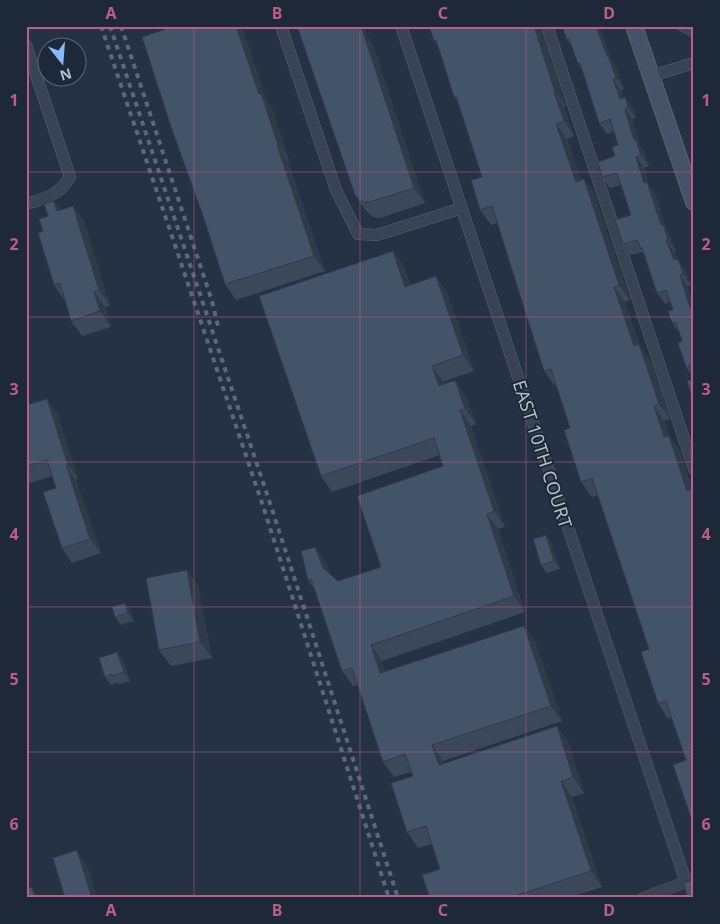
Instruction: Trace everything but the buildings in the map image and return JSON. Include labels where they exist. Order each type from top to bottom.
[{"type":"street","points":[[282,26],[336,190],[358,234],[377,235],[462,208]]},
{"type":"street","name":"EAST 10TH COURT","points":[[401,26],[690,880]]},
{"type":"street","points":[[547,26],[694,468]]},
{"type":"street","points":[[634,26],[694,202]]},
{"type":"street","points":[[26,45],[70,177],[57,192],[46,198],[26,204]]},
{"type":"street","points":[[651,76],[694,63]]},
{"type":"street","points":[[643,898],[656,896],[690,880]]},
{"type":"railway","points":[[101,26],[263,506],[389,898]]},
{"type":"railway","points":[[110,26],[271,506],[398,898]]},
{"type":"railway","points":[[121,26],[212,301],[218,326]]}]
